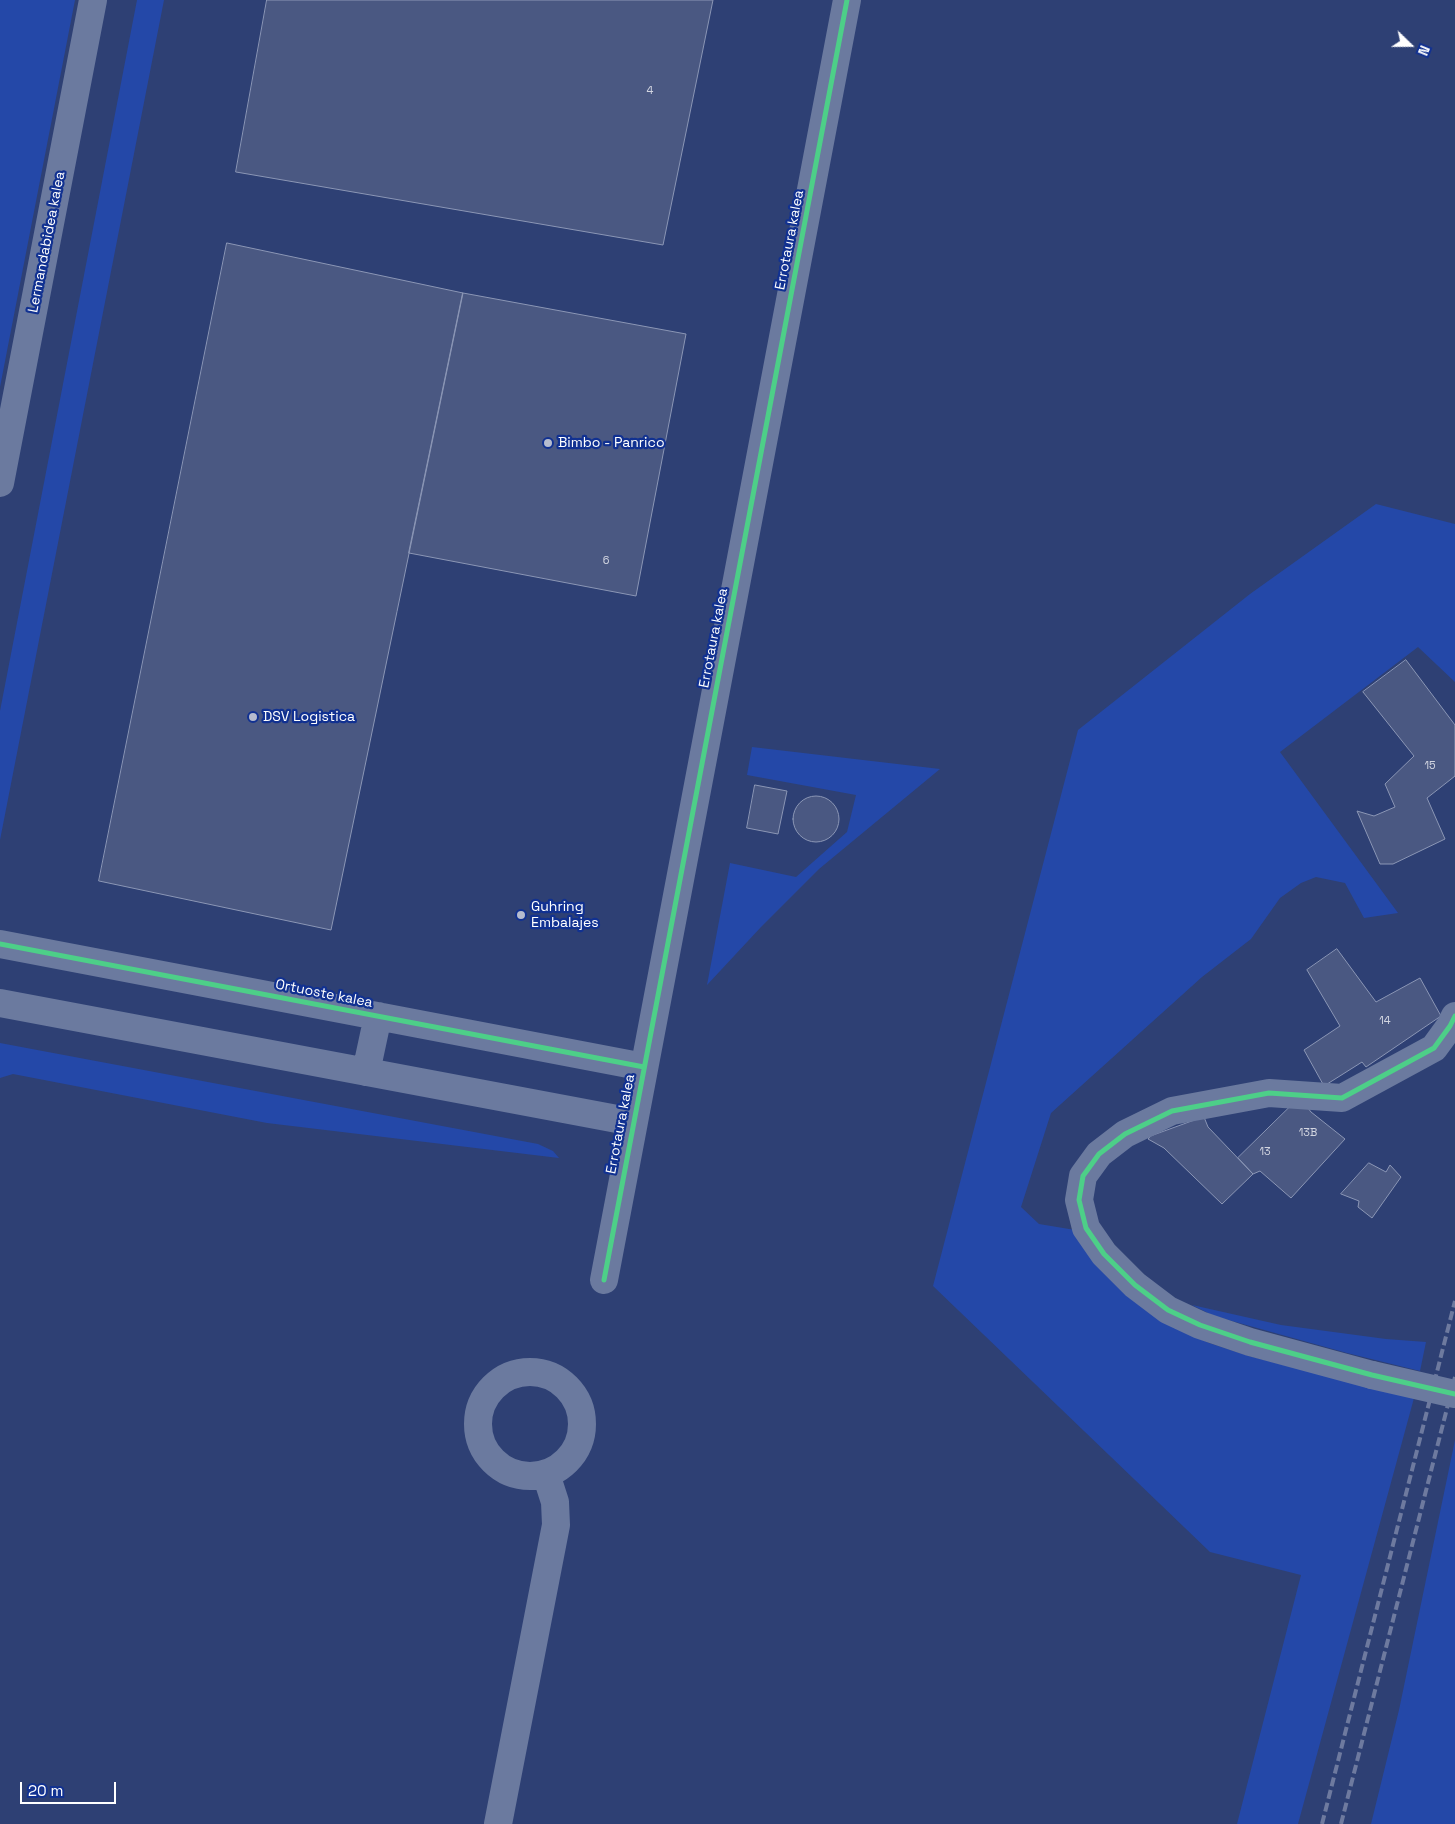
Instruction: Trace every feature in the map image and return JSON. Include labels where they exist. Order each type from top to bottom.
[{"type":"street","name":"Lermandabidea kalea","points":[[0,483],[94,0]]},
{"type":"street","name":"Errotaura kalea","points":[[604,1280],[847,0]]},
{"type":"street","name":"Ortuoste kalea","points":[[0,944],[644,1067]]},
{"type":"street","points":[[0,1003],[633,1122]]},
{"type":"street","name":"Ortuoste kalea","points":[[366,1072],[378,1016]]},
{"type":"street","points":[[1455,1016],[1434,1048],[1342,1098],[1269,1093],[1172,1111],[1124,1134],[1099,1154],[1083,1176],[1079,1200],[1086,1228],[1104,1254],[1136,1285],[1168,1310],[1200,1325],[1250,1342],[1372,1375],[1455,1394]]},
{"type":"street","points":[[498,1824],[556,1525],[555,1502],[546,1474]]},
{"type":"shaded area","points":[[0,0],[75,0],[0,387]]},
{"type":"shaded area","points":[[137,0],[164,0],[0,840],[0,711]]},
{"type":"shaded area","points":[[1376,504],[1455,524],[1455,682],[1418,647],[1280,752],[1398,913],[1364,918],[1345,883],[1316,877],[1301,883],[1280,898],[1251,939],[1202,977],[1051,1113],[1021,1207],[1039,1224],[1075,1230],[1161,1320],[1209,1343],[1249,1356],[1414,1398],[1298,1824],[1237,1824],[1301,1575],[1210,1552],[933,1286],[1078,730],[1250,594]]},
{"type":"shaded area","points":[[752,747],[940,769],[819,869],[707,985],[730,863],[796,877],[847,832],[856,795],[747,775]]},
{"type":"shaded area","points":[[0,1043],[538,1144],[553,1151],[559,1158],[267,1123],[13,1074],[0,1078]]},
{"type":"shaded area","points":[[1192,1305],[1281,1325],[1386,1339],[1426,1342],[1420,1371],[1214,1316]]},
{"type":"shaded area","points":[[1455,1440],[1455,1824],[1371,1824],[1399,1710]]},
{"type":"building","points":[[267,0],[713,0],[663,245],[236,172]]},
{"type":"building","name":"DSV Logistica","points":[[227,243],[463,293],[331,930],[99,881]]},
{"type":"building","name":"Bimbo - Panrico","points":[[463,293],[686,334],[636,596],[409,553]]},
{"type":"building","points":[[1406,660],[1455,725],[1455,776],[1427,798],[1445,839],[1393,864],[1380,864],[1357,811],[1374,816],[1395,807],[1385,784],[1414,756],[1363,692]]},
{"type":"building","points":[[755,785],[787,791],[778,834],[747,828]]},
{"type":"building","points":[[816,796],[829,800],[835,806],[839,819],[835,832],[829,838],[816,842],[803,838],[797,832],[793,819],[797,806],[803,800]]},
{"type":"building","points":[[1337,949],[1376,1002],[1420,978],[1441,1016],[1366,1067],[1362,1062],[1324,1086],[1304,1050],[1340,1026],[1307,970]]},
{"type":"building","points":[[1298,1099],[1301,1099],[1311,1112],[1345,1139],[1291,1198],[1260,1171],[1253,1174],[1238,1158]]},
{"type":"building","points":[[1204,1117],[1208,1127],[1253,1174],[1222,1204],[1164,1148],[1148,1139],[1151,1136]]},
{"type":"building","points":[[1369,1163],[1386,1172],[1390,1165],[1401,1177],[1372,1218],[1358,1207],[1359,1201],[1341,1194]]},
{"type":"railway","points":[[1322,1824],[1455,1301]]},
{"type":"railway","points":[[1341,1824],[1455,1377]]},
{"type":"cycle path","points":[[604,1280],[847,0]]},
{"type":"cycle path","points":[[0,944],[644,1067]]},
{"type":"cycle path","points":[[1455,1016],[1434,1048],[1342,1098],[1269,1093],[1172,1111],[1125,1134],[1099,1154],[1083,1176],[1079,1200],[1086,1228],[1104,1254],[1135,1285],[1168,1310],[1200,1325],[1250,1342],[1372,1375],[1455,1394]]},
{"type":"place","name":"Bimbo - Panrico","points":[[548,443]]},
{"type":"place","name":"DSV Logistica","points":[[253,717]]},
{"type":"place","name":"Guhring Embalajes","points":[[521,915]]}]
